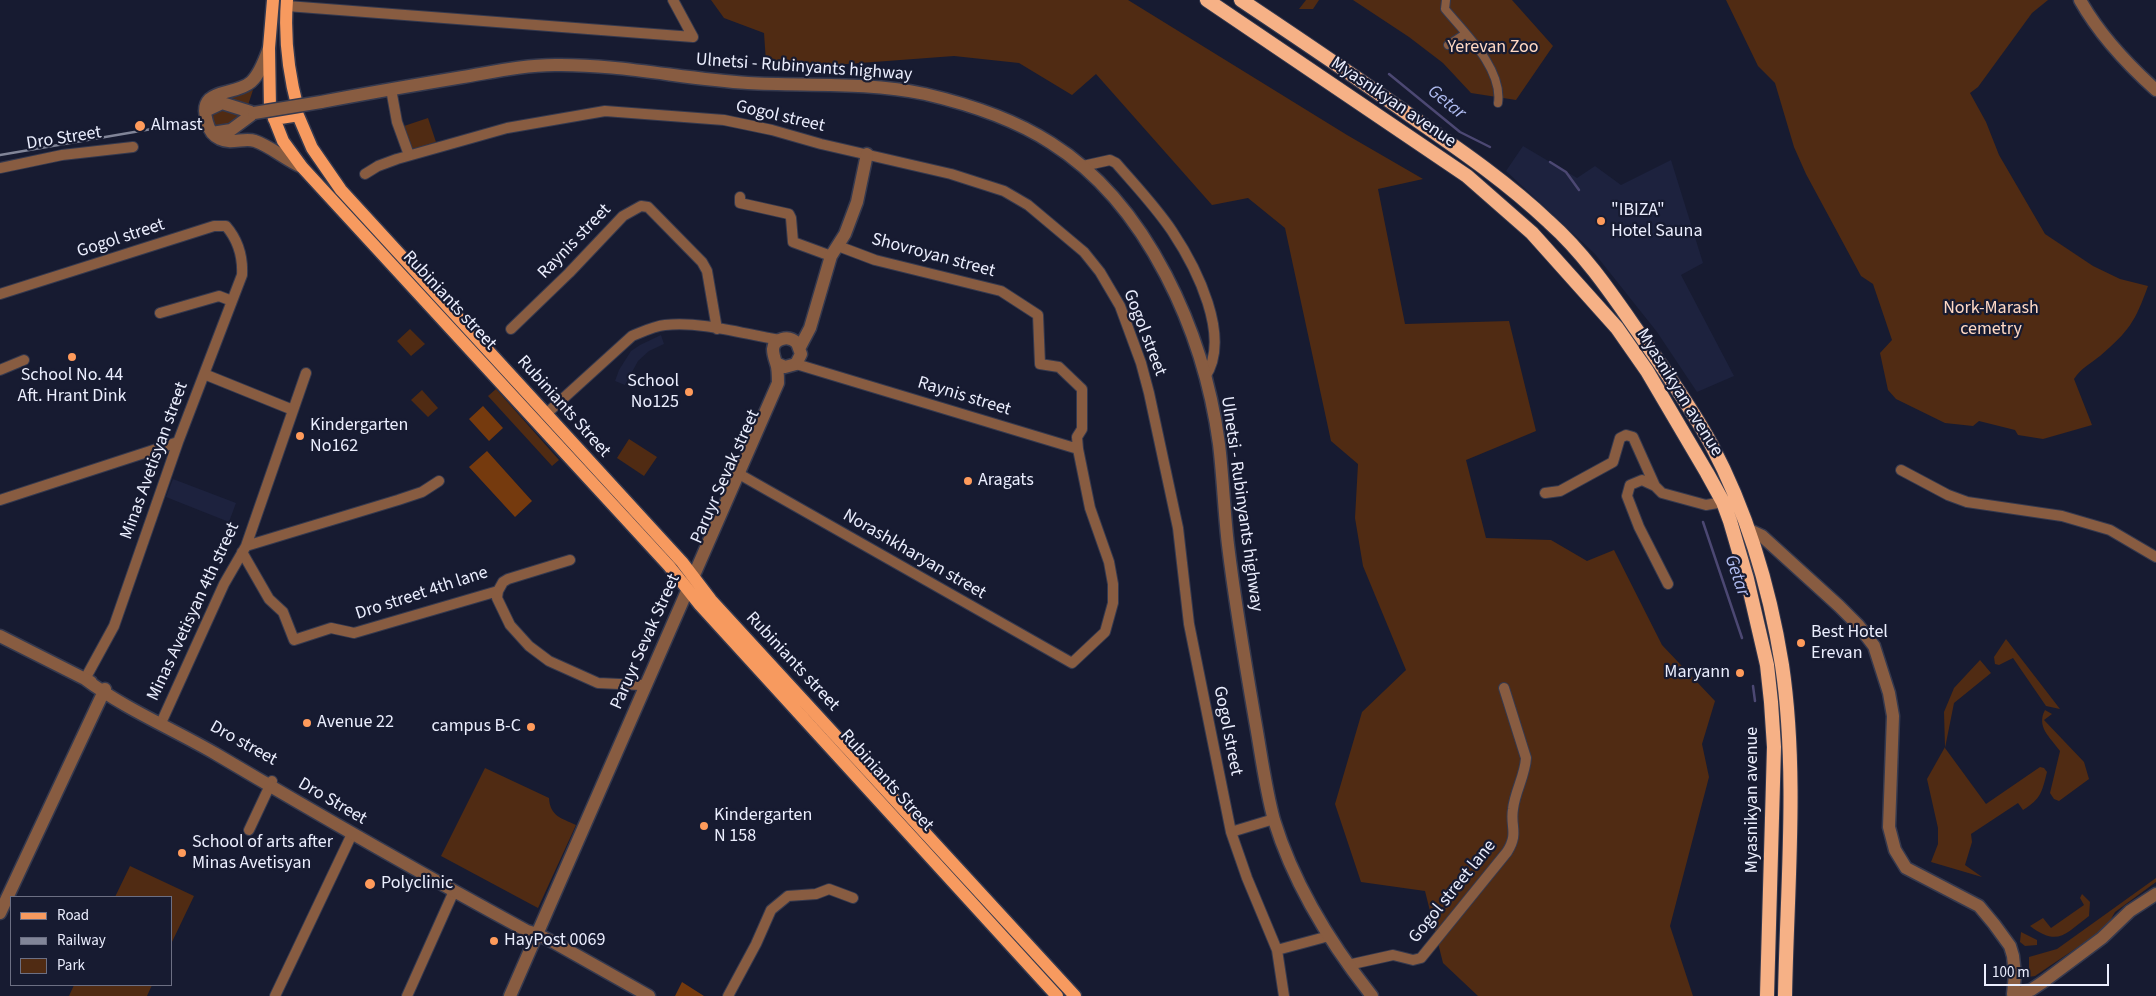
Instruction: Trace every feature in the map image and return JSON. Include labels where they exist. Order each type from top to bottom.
[{"type":"highway","name":"Myasnikyan avenue","points":[[1207,0],[1467,176],[1532,233],[1617,328],[1647,371],[1723,502],[1749,588],[1767,665],[1771,702],[1774,756],[1767,996]]},
{"type":"highway","name":"Myasnikyan avenue","points":[[1241,0],[1360,79],[1453,145],[1550,222],[1592,266],[1665,372],[1710,442],[1727,478],[1747,529],[1770,608],[1782,663],[1786,701],[1790,803],[1785,996]]},
{"type":"main road","name":"Rubiniants street","points":[[273,0],[269,48],[270,108],[284,141],[302,167],[669,566],[694,587],[1074,996]]},
{"type":"main road","name":"Rubiniants Street","points":[[287,3],[285,45],[292,89],[298,109],[297,113],[312,148],[341,190],[682,562],[694,587],[1057,996]]},
{"type":"main road","points":[[269,93],[283,87],[292,89]]},
{"type":"main road","points":[[274,119],[282,119],[293,116],[294,112],[297,113]]},
{"type":"street","points":[[287,3],[693,37],[673,0]]},
{"type":"street","points":[[1440,0],[1445,9],[1481,52],[1497,82],[1499,89],[1498,103]]},
{"type":"street","points":[[1445,9],[1446,0]]},
{"type":"street","points":[[2080,0],[2108,40],[2153,83]]},
{"type":"street","points":[[1448,45],[1465,34]]},
{"type":"street","points":[[269,48],[251,82],[211,97],[206,105],[206,121],[212,133],[219,139],[230,142],[251,140],[257,142],[302,167]]},
{"type":"street","name":"Ulnetsi - Rubinyants highway","points":[[254,113],[550,64],[742,83],[889,89],[922,94],[963,104],[1029,130],[1053,144],[1083,166],[1125,211],[1148,242],[1178,301],[1205,377],[1219,446],[1236,607],[1263,768],[1274,819],[1298,881],[1329,936],[1372,996]]},
{"type":"street","points":[[391,89],[397,122],[409,155]]},
{"type":"street","points":[[205,111],[222,103],[254,113]]},
{"type":"street","name":"Gogol street","points":[[365,174],[378,166],[409,155],[507,128],[606,111],[724,120],[951,174],[1004,191],[1028,205],[1084,252],[1100,272],[1120,306],[1141,363],[1178,528],[1189,624],[1230,832],[1246,878],[1276,950],[1284,996]]},
{"type":"street","points":[[212,133],[231,130],[254,113]]},
{"type":"street","name":"Dro Street","points":[[0,168],[62,154],[133,147]]},
{"type":"street","points":[[796,355],[787,338],[776,344],[772,354],[776,363],[780,366],[796,355],[807,333],[834,251],[845,234],[857,202],[867,154]]},
{"type":"street","points":[[1083,166],[1110,160],[1116,163],[1172,231],[1191,262],[1208,304],[1214,333],[1215,352],[1212,367],[1205,377]]},
{"type":"street","points":[[740,197],[740,203],[789,214],[793,242],[834,251]]},
{"type":"street","name":"Raynis street","points":[[511,329],[569,273],[623,216],[641,206],[648,207],[702,262],[707,271],[717,329]]},
{"type":"street","name":"Gogol street","points":[[0,294],[214,226],[226,226],[240,251]]},
{"type":"street","name":"Minas Avetisyan street","points":[[85,679],[114,626],[178,442],[242,275],[240,251]]},
{"type":"street","name":"Shovroyan street","points":[[834,251],[1001,291],[1038,315],[1040,364],[1059,367],[1082,389],[1082,429],[1077,436],[1078,449],[1090,508],[1109,562],[1113,584],[1113,603],[1105,632],[1072,663]]},
{"type":"street","points":[[160,313],[219,296],[232,301]]},
{"type":"street","points":[[546,414],[632,336],[664,325],[717,329],[758,336],[776,344]]},
{"type":"street","name":"Paruyr Sevak Street","points":[[742,475],[786,384],[796,355]]},
{"type":"street","name":"Raynis street","points":[[796,355],[811,368],[1078,449]]},
{"type":"street","points":[[0,370],[24,360]]},
{"type":"street","name":"Paruyr Sevak Street","points":[[541,935],[742,475],[778,383],[776,363]]},
{"type":"street","name":"Minas Avetisyan 4th street","points":[[162,721],[224,584],[244,549],[306,373]]},
{"type":"street","points":[[204,374],[293,410]]},
{"type":"street","points":[[1545,493],[1560,491],[1613,462],[1620,438],[1626,435],[1633,437],[1655,486]]},
{"type":"street","points":[[0,500],[178,442]]},
{"type":"street","points":[[1901,470],[1948,495],[1967,502],[2062,516],[2110,530],[2156,557]]},
{"type":"street","name":"Norashkharyan street","points":[[742,475],[1072,663]]},
{"type":"street","points":[[1668,584],[1627,496],[1630,485],[1642,480],[1655,486],[1662,493],[1706,505],[1723,502]]},
{"type":"street","points":[[244,549],[422,492],[439,481]]},
{"type":"street","points":[[1747,529],[1762,536],[1840,606],[1874,646],[1890,693],[1893,716],[1889,827],[1895,850],[1906,868],[1978,906],[1994,924],[2010,946],[2014,956],[2013,995],[2031,990],[2043,982],[2102,938],[2130,911],[2156,894]]},
{"type":"street","name":"Dro street 4th lane","points":[[244,549],[269,599],[283,612],[294,640],[331,628],[354,633],[498,591],[503,582],[508,579],[570,560]]},
{"type":"street","name":"Paruyr Sevak Street","points":[[518,996],[541,935],[647,684],[694,587]]},
{"type":"street","points":[[498,591],[497,598],[510,625],[529,646],[549,661],[598,683],[641,686],[647,684]]},
{"type":"street","points":[[0,636],[162,721]]},
{"type":"street","name":"Gogol street lane","points":[[1348,965],[1393,955],[1412,960],[1421,958],[1514,841],[1512,810],[1526,766],[1526,758],[1504,688]]},
{"type":"street","points":[[0,913],[105,691]]},
{"type":"street","name":"Dro Street","points":[[162,721],[271,783],[352,834],[527,931],[541,935],[649,996]]},
{"type":"street","points":[[249,830],[271,783]]},
{"type":"street","name":"Dro street","points":[[271,783],[353,830],[530,926],[541,935]]},
{"type":"street","points":[[1230,832],[1274,819]]},
{"type":"street","points":[[275,996],[352,834]]},
{"type":"street","points":[[728,996],[756,944],[771,910],[788,896],[816,894],[829,889],[853,898]]},
{"type":"street","points":[[407,996],[454,891]]},
{"type":"street","points":[[510,996],[541,935]]},
{"type":"street","points":[[1276,950],[1329,936]]},
{"type":"shaded area","points":[[1523,146],[1577,178],[1595,166],[1621,185],[1671,160],[1703,263],[1681,275],[1734,376],[1697,392],[1657,332],[1595,254],[1506,171]]},
{"type":"shaded area","points":[[661,335],[664,344],[649,351],[638,361],[625,385],[615,381],[619,370],[631,351]]},
{"type":"shaded area","points":[[483,406],[503,428],[489,441],[469,419]]},
{"type":"shaded area","points":[[487,451],[532,501],[515,517],[469,467]]},
{"type":"shaded area","points":[[173,479],[236,503],[229,522],[166,497]]},
{"type":"shaded area","points":[[682,982],[704,996],[675,996]]},
{"type":"green space","points":[[711,0],[1128,0],[1347,135],[1423,179],[1378,189],[1405,324],[1509,321],[1536,431],[1466,460],[1486,538],[1551,540],[1587,561],[1614,550],[1662,645],[1715,701],[1702,744],[1709,777],[1670,926],[1693,996],[1478,996],[1443,963],[1425,891],[1361,882],[1335,804],[1362,712],[1406,670],[1363,566],[1355,518],[1358,464],[1331,441],[1285,228],[1248,198],[1212,205],[1096,74],[1072,95],[1019,63],[954,56],[820,66],[766,62],[764,33],[724,18]]},
{"type":"green space","points":[[1306,0],[1319,0],[1313,9],[1299,9]]},
{"type":"green space","name":"Yerevan Zoo","points":[[1353,0],[1512,0],[1553,46],[1516,100],[1471,93],[1443,63],[1409,37]]},
{"type":"green space","name":"Nork-Marash cemetry","points":[[1726,0],[2048,0],[2032,13],[1978,87],[1970,93],[1986,122],[1999,155],[2045,234],[2093,266],[2120,279],[2148,286],[2135,317],[2125,332],[2074,379],[2092,425],[2043,439],[2018,435],[2015,430],[1979,421],[1973,426],[1945,423],[1896,399],[1888,390],[1880,353],[1892,340],[1873,284],[1861,276],[1806,174],[1794,147],[1775,83],[1758,66]]},
{"type":"green space","points":[[253,90],[248,105],[223,98],[238,96]]},
{"type":"green space","points":[[219,107],[243,114],[232,127],[216,127],[212,117]]},
{"type":"green space","points":[[428,118],[436,142],[412,150],[404,126]]},
{"type":"green space","points":[[410,329],[425,344],[411,356],[397,341]]},
{"type":"green space","points":[[496,389],[559,460],[552,466],[488,396]]},
{"type":"green space","points":[[422,390],[438,408],[428,417],[411,400]]},
{"type":"green space","points":[[629,439],[657,457],[644,476],[617,458]]},
{"type":"green space","points":[[2006,639],[2060,709],[2046,706],[2013,658],[1999,665],[1995,664],[1994,657]]},
{"type":"green space","points":[[1980,660],[1991,673],[1954,703],[1945,748],[1986,804],[2040,767],[2044,768],[2047,772],[2044,785],[2034,802],[2023,810],[2018,803],[1971,834],[1972,842],[1965,865],[1982,877],[1931,862],[1938,844],[1938,828],[1927,779],[1945,747],[1944,712],[1954,688]]},
{"type":"green space","points":[[2045,710],[2052,714],[2044,720],[2084,762],[2089,779],[2059,801],[2054,799],[2050,793],[2060,751],[2043,727],[2042,722]]},
{"type":"green space","points":[[485,768],[549,798],[552,809],[557,816],[576,825],[538,908],[441,856]]},
{"type":"green space","points":[[130,866],[194,896],[172,942],[172,896],[115,896]]},
{"type":"green space","points":[[2156,878],[2156,882],[2115,912],[2106,928],[2035,976],[2021,978],[2021,970],[2029,969],[2029,957],[2057,949]]},
{"type":"green space","points":[[2082,894],[2090,902],[2089,916],[2067,933],[2055,937],[2048,936],[2030,926],[2043,918],[2051,928],[2084,905],[2080,898]]},
{"type":"green space","points":[[2021,932],[2037,940],[2037,945],[2025,946],[2020,942]]},
{"type":"green space","points":[[74,986],[152,986],[147,996],[69,996]]},
{"type":"waterway","name":"Getar","points":[[1389,74],[1460,132],[1490,147]]},
{"type":"waterway","name":"Getar","points":[[1550,162],[1566,172],[1579,190]]},
{"type":"waterway","name":"Getar","points":[[1703,522],[1742,638]]},
{"type":"waterway","name":"Getar","points":[[1753,686],[1755,701]]},
{"type":"railway","points":[[0,155],[181,124]]},
{"type":"place","name":"Almast","points":[[140,126]]},
{"type":"place","name":"\"IBIZA\" Hotel Sauna","points":[[1601,221]]},
{"type":"place","name":"School No. 44 Aft. Hrant Dink","points":[[72,357]]},
{"type":"place","name":"School No125","points":[[689,392]]},
{"type":"place","name":"Kindergarten No162","points":[[300,436]]},
{"type":"place","name":"Aragats","points":[[968,481]]},
{"type":"place","name":"Best Hotel Erevan","points":[[1801,643]]},
{"type":"place","name":"Maryann","points":[[1740,673]]},
{"type":"place","name":"Avenue 22","points":[[307,723]]},
{"type":"place","name":"campus B-C","points":[[531,727]]},
{"type":"place","name":"Kindergarten N 158","points":[[704,826]]},
{"type":"place","name":"School of arts after Minas Avetisyan","points":[[182,853]]},
{"type":"place","name":"Polyclinic","points":[[370,884]]},
{"type":"place","name":"HayPost 0069","points":[[494,941]]}]
